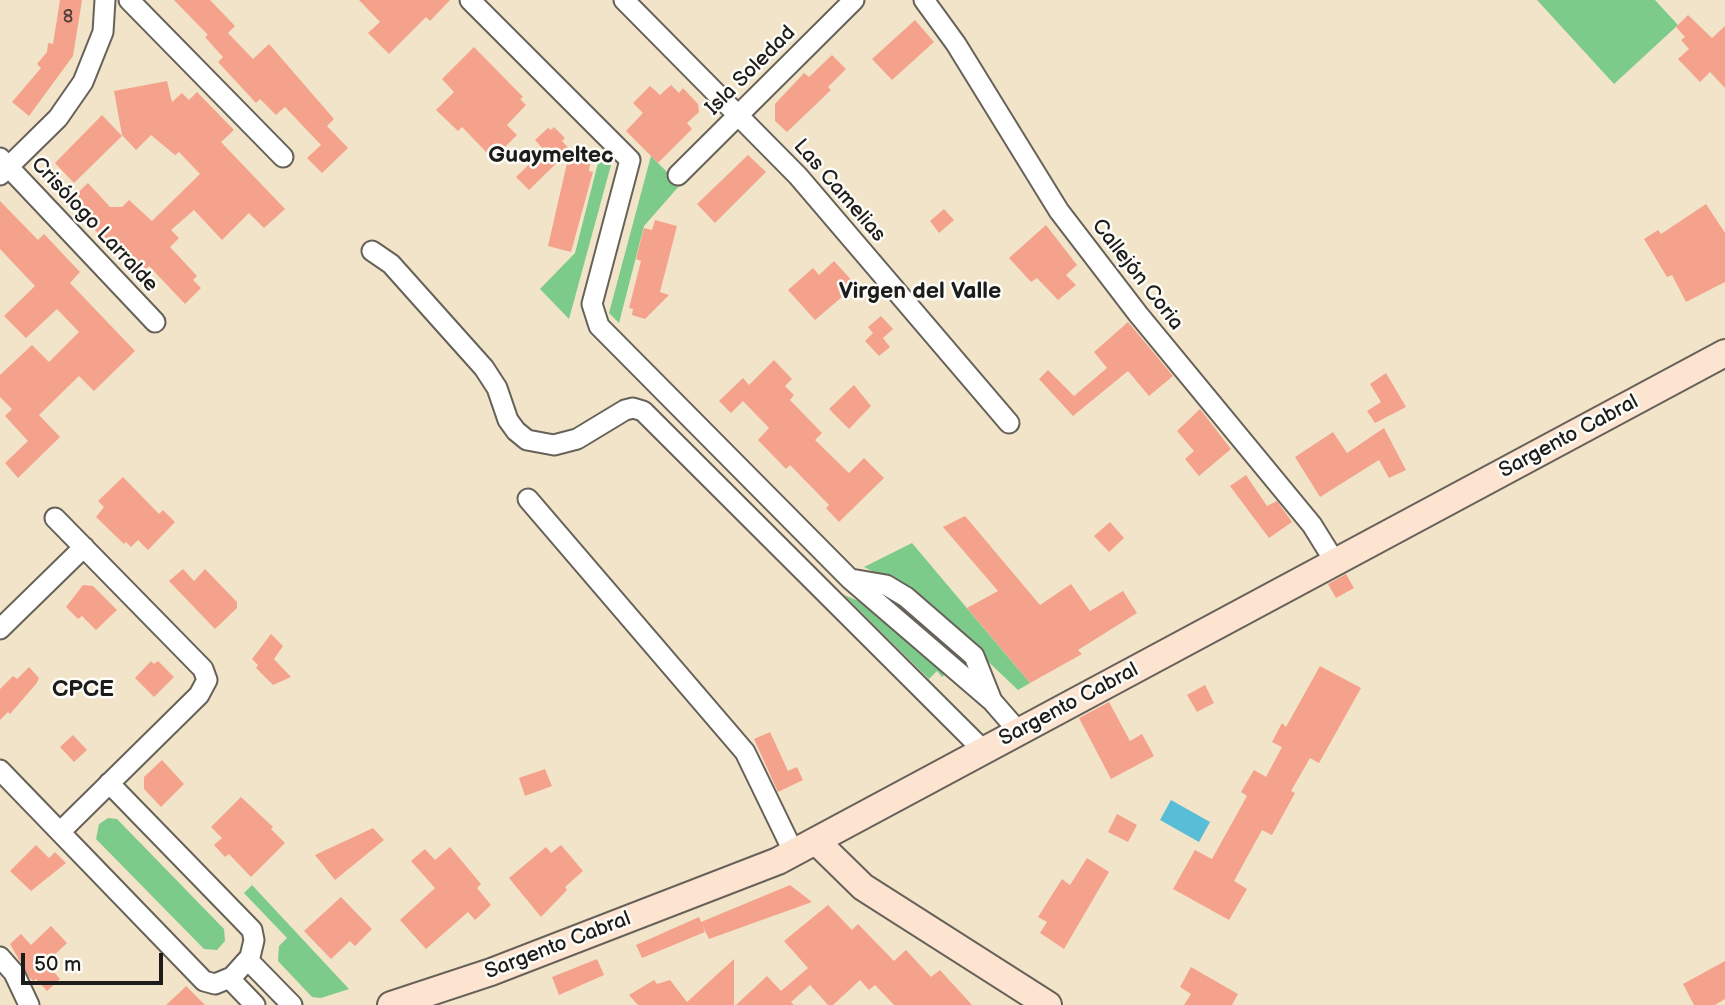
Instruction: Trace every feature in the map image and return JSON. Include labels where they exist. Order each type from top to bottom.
[{"type":"main road","name":"Sargento Cabral","points":[[391,1005],[491,972],[805,847],[1725,353]]},
{"type":"main road","points":[[805,847],[1048,1005]]},
{"type":"street","points":[[3,167],[58,118],[83,82],[103,32],[105,0]]},
{"type":"street","points":[[129,0],[283,158]]},
{"type":"street","points":[[470,0],[630,160],[592,304],[599,326],[850,579],[935,655],[992,701],[1019,732]]},
{"type":"street","name":"Las Camelias","points":[[624,0],[798,176],[1009,423]]},
{"type":"street","name":"Isla Soledad","points":[[678,174],[855,0]]},
{"type":"street","name":"Callejón Coria","points":[[924,0],[956,44],[1059,211],[1138,314],[1312,525],[1335,562]]},
{"type":"street","name":"Crisólogo Larralde","points":[[3,167],[155,322]]},
{"type":"street","points":[[372,251],[391,264],[484,368],[497,388],[508,420],[527,440],[554,445],[577,439],[625,410],[633,408],[643,411],[985,751]]},
{"type":"street","points":[[528,499],[745,752],[805,847]]},
{"type":"street","points":[[55,518],[203,669],[207,681],[200,695],[60,832]]},
{"type":"street","points":[[0,629],[84,547]]},
{"type":"street","points":[[0,771],[204,981],[215,984],[230,979],[248,960],[253,948],[252,930],[109,783]]},
{"type":"street","points":[[0,957],[14,973],[29,1005]]},
{"type":"street","points":[[248,960],[292,1005]]},
{"type":"street","points":[[230,979],[255,1005]]},
{"type":"green space","points":[[1537,0],[1655,0],[1678,25],[1614,84]]},
{"type":"green space","points":[[600,155],[611,165],[569,319],[540,289],[575,253]]},
{"type":"green space","points":[[651,156],[680,185],[644,226],[619,323],[609,313]]},
{"type":"green space","points":[[912,543],[1030,683],[1018,690],[916,593],[864,567]]},
{"type":"green space","points":[[844,595],[871,606],[946,673],[942,677],[937,671],[929,679]]},
{"type":"green space","points":[[108,818],[117,819],[224,929],[225,941],[217,950],[204,949],[96,839],[99,824]]},
{"type":"green space","points":[[252,885],[349,989],[321,998],[312,997],[278,961],[279,946],[287,938],[244,893]]},
{"type":"water","points":[[1171,800],[1210,822],[1199,842],[1160,820]]},
{"type":"building","points":[[60,0],[82,0],[73,56],[29,116],[12,102],[41,68],[37,64],[47,52],[48,43],[53,44]]},
{"type":"building","points":[[174,0],[210,0],[235,26],[228,33],[253,59],[269,44],[334,119],[327,126],[348,148],[322,173],[307,158],[321,145],[285,107],[276,115],[260,99],[256,103],[218,62],[223,57],[205,37],[208,35]]},
{"type":"building","points":[[359,0],[450,0],[430,21],[426,17],[389,54],[368,33],[380,22]]},
{"type":"building","points":[[1688,15],[1712,38],[1725,26],[1725,88],[1710,72],[1700,82],[1678,59],[1689,49],[1681,40],[1685,37],[1676,27]]},
{"type":"building","points":[[915,20],[934,42],[892,80],[872,59]]},
{"type":"building","points":[[474,47],[523,97],[520,99],[526,105],[507,125],[517,135],[493,159],[462,127],[458,131],[436,110],[454,92],[442,79]]},
{"type":"building","points":[[832,55],[846,69],[828,87],[831,90],[787,132],[775,121],[775,104],[804,73],[809,77]]},
{"type":"building","points":[[167,81],[172,102],[182,93],[189,100],[197,92],[234,130],[221,142],[285,209],[264,228],[249,213],[222,240],[194,210],[171,230],[179,238],[170,247],[197,276],[193,280],[201,288],[185,304],[149,266],[139,276],[68,202],[88,183],[110,207],[122,207],[129,200],[152,221],[200,174],[179,152],[175,155],[151,135],[136,150],[122,135],[114,91]]},
{"type":"building","points":[[671,85],[679,93],[683,88],[698,104],[699,112],[687,123],[692,129],[658,163],[626,131],[643,113],[633,103],[650,86],[660,95]]},
{"type":"building","points":[[102,115],[122,136],[74,183],[55,163]]},
{"type":"building","points":[[554,127],[565,138],[562,141],[581,161],[590,164],[589,171],[593,172],[571,252],[548,246],[570,150],[529,190],[516,177],[544,150],[535,140],[548,128],[551,130]]},
{"type":"building","points":[[748,155],[766,172],[715,223],[697,204]]},
{"type":"building","points":[[0,201],[38,240],[44,234],[80,272],[70,283],[135,351],[94,391],[79,376],[39,415],[60,437],[18,478],[5,463],[28,441],[5,416],[12,409],[0,397],[0,375],[32,345],[49,362],[79,332],[57,309],[26,338],[4,316],[35,286],[0,249]]},
{"type":"building","points":[[1706,204],[1725,233],[1725,282],[1686,302],[1672,275],[1667,277],[1644,239],[1658,230],[1661,234]]},
{"type":"building","points":[[944,209],[954,220],[939,233],[930,221]]},
{"type":"building","points":[[655,220],[677,226],[660,292],[669,295],[645,319],[632,315],[633,309],[629,308],[641,261],[636,259],[644,228],[652,230]]},
{"type":"building","points":[[1046,225],[1077,265],[1066,275],[1076,285],[1058,300],[1037,278],[1031,282],[1009,258]]},
{"type":"building","points":[[834,261],[856,285],[815,320],[788,290],[813,268],[819,275]]},
{"type":"building","points":[[881,316],[893,329],[883,338],[890,347],[879,356],[865,341],[873,333],[868,327]]},
{"type":"building","points":[[1128,322],[1173,376],[1149,396],[1128,371],[1073,416],[1039,379],[1048,370],[1074,396],[1107,368],[1094,352]]},
{"type":"building","points":[[774,360],[792,379],[785,386],[794,395],[790,400],[822,433],[815,440],[849,473],[864,458],[884,478],[839,522],[826,508],[829,505],[790,465],[786,469],[758,440],[769,428],[743,401],[731,413],[719,401],[743,378],[749,385]]},
{"type":"building","points":[[1386,373],[1406,407],[1375,423],[1367,411],[1381,402],[1370,384]]},
{"type":"building","points":[[854,385],[871,406],[849,429],[829,409]]},
{"type":"building","points":[[1200,409],[1231,449],[1199,476],[1185,459],[1194,451],[1177,431]]},
{"type":"building","points":[[1384,428],[1406,470],[1389,478],[1379,460],[1320,497],[1295,457],[1333,432],[1347,453]]},
{"type":"building","points":[[1246,475],[1267,506],[1277,501],[1292,522],[1269,538],[1230,486]]},
{"type":"building","points":[[123,477],[159,514],[163,510],[175,522],[148,550],[138,540],[131,547],[126,542],[124,544],[96,517],[104,507],[98,501]]},
{"type":"building","points":[[965,516],[1040,605],[1071,584],[1090,611],[1123,591],[1137,613],[1078,650],[1082,654],[1030,683],[967,608],[998,591],[943,527]]},
{"type":"building","points":[[1110,522],[1124,538],[1109,552],[1094,536]]},
{"type":"building","points":[[183,569],[194,581],[205,569],[237,602],[237,608],[215,629],[169,581]]},
{"type":"building","points":[[1346,574],[1354,588],[1336,598],[1328,584]]},
{"type":"building","points":[[83,585],[93,586],[117,610],[96,630],[82,616],[78,619],[66,607]]},
{"type":"building","points":[[271,634],[283,646],[274,659],[291,677],[273,685],[256,668],[258,665],[252,659]]},
{"type":"building","points":[[151,661],[154,664],[158,661],[174,677],[154,697],[135,678]]},
{"type":"building","points":[[1320,666],[1361,688],[1319,763],[1310,758],[1291,791],[1295,793],[1272,835],[1262,830],[1234,881],[1247,889],[1229,920],[1173,889],[1195,850],[1212,859],[1247,796],[1241,792],[1254,770],[1266,777],[1282,747],[1272,742],[1282,723],[1286,727]]},
{"type":"building","points":[[29,667],[39,678],[36,684],[10,714],[8,712],[0,720],[0,689],[13,676],[17,679]]},
{"type":"building","points":[[1205,685],[1214,703],[1197,712],[1187,695]]},
{"type":"building","points":[[1109,702],[1130,741],[1142,734],[1154,756],[1111,779],[1079,718]]},
{"type":"building","points":[[770,732],[788,771],[797,767],[803,780],[778,792],[754,739]]},
{"type":"building","points":[[73,735],[87,750],[74,762],[60,747]]},
{"type":"building","points":[[162,760],[184,784],[161,807],[144,789],[144,777]]},
{"type":"building","points":[[545,769],[552,786],[525,796],[519,778]]},
{"type":"building","points":[[241,797],[273,827],[271,829],[285,843],[251,877],[229,854],[225,857],[214,845],[222,838],[211,827]]},
{"type":"building","points":[[1117,814],[1137,825],[1128,842],[1108,832]]},
{"type":"building","points":[[373,828],[384,840],[335,880],[315,855]]},
{"type":"building","points":[[36,845],[49,858],[55,852],[66,863],[31,891],[10,871]]},
{"type":"building","points":[[561,845],[583,871],[565,887],[567,890],[541,917],[509,878],[546,847],[551,853]]},
{"type":"building","points":[[450,847],[481,884],[477,888],[491,905],[475,920],[468,912],[426,949],[400,920],[435,888],[411,861],[425,849],[435,860]]},
{"type":"building","points":[[1087,858],[1109,872],[1064,949],[1040,933],[1047,922],[1038,917],[1062,879],[1070,885]]},
{"type":"building","points":[[790,885],[812,902],[709,939],[702,924],[705,932],[642,958],[636,945],[699,917],[701,922]]},
{"type":"building","points":[[341,897],[372,929],[355,946],[350,941],[331,959],[304,931]]},
{"type":"building","points":[[828,905],[852,930],[858,924],[894,961],[906,950],[931,977],[940,970],[972,1005],[894,1005],[875,985],[869,990],[860,980],[833,1005],[828,1005],[810,985],[791,1002],[794,1005],[736,1005],[767,976],[781,991],[808,968],[784,941]]},
{"type":"building","points":[[51,926],[67,943],[46,963],[60,979],[47,991],[36,979],[33,981],[29,977],[10,944],[21,934],[31,945]]},
{"type":"building","points":[[597,959],[604,975],[559,995],[552,977]]},
{"type":"building","points":[[734,959],[734,1005],[638,1005],[629,995],[654,980],[657,984],[670,980],[687,1002]]},
{"type":"building","points":[[1725,961],[1725,999],[1715,1005],[1694,1005],[1683,984]]},
{"type":"building","points":[[1191,967],[1238,994],[1232,1005],[1184,1005],[1191,994],[1180,987]]},
{"type":"building","points":[[186,986],[205,1005],[166,1005],[179,993]]},
{"type":"district","name":"Guaymeltec","points":[[551,156]]},
{"type":"district","name":"Virgen del Valle","points":[[920,292]]},
{"type":"district","name":"CPCE","points":[[83,690]]}]
